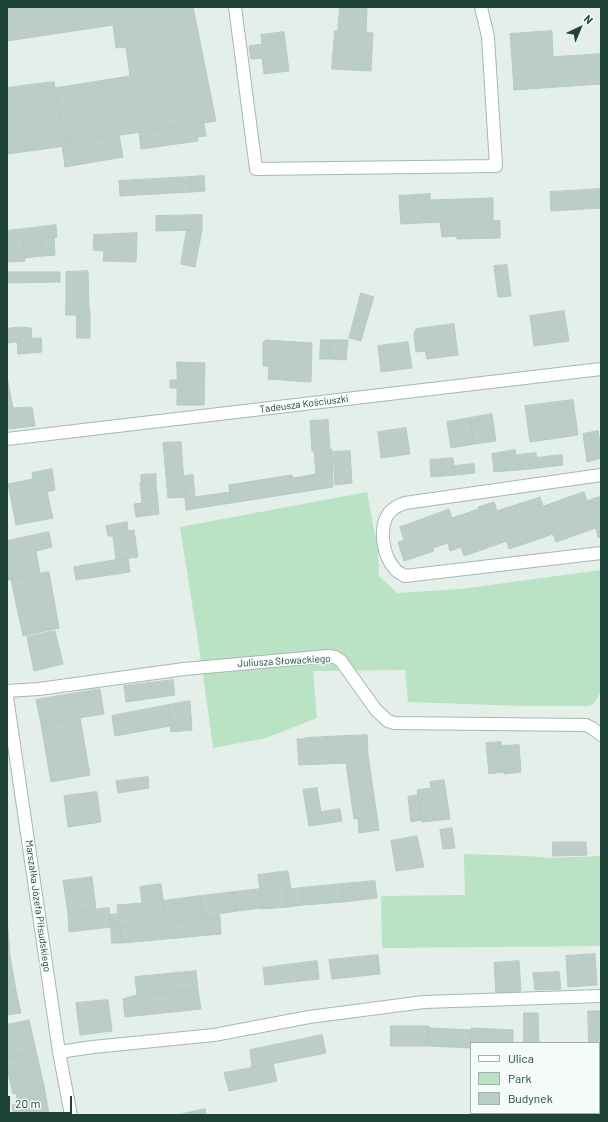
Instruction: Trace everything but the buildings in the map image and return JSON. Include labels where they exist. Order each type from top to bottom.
[{"type":"street","points":[[235,7],[256,169],[496,166],[488,37],[481,7]]},
{"type":"street","name":"Tadeusza Kościuszki","points":[[7,439],[601,369]]},
{"type":"street","points":[[601,475],[405,503],[389,513],[383,527],[384,547],[388,557],[395,569],[405,576],[601,553]]},
{"type":"street","name":"Juliusza Słowackiego","points":[[7,691],[39,689],[184,669],[328,656],[341,661],[376,710],[388,721],[394,723],[586,725],[601,735]]},
{"type":"street","name":"Marszałka Józefa Piłsudskiego","points":[[7,697],[59,1052],[71,1115]]},
{"type":"street","points":[[59,1052],[93,1047],[214,1035],[309,1017],[424,1002],[601,996]]},
{"type":"green space","points":[[367,492],[378,551],[379,576],[397,593],[461,589],[601,570],[601,692],[593,704],[589,706],[524,706],[408,702],[405,670],[313,671],[317,718],[266,738],[213,748],[180,527]]},
{"type":"green space","points":[[464,854],[549,858],[601,856],[601,946],[382,948],[381,896],[465,895]]}]
